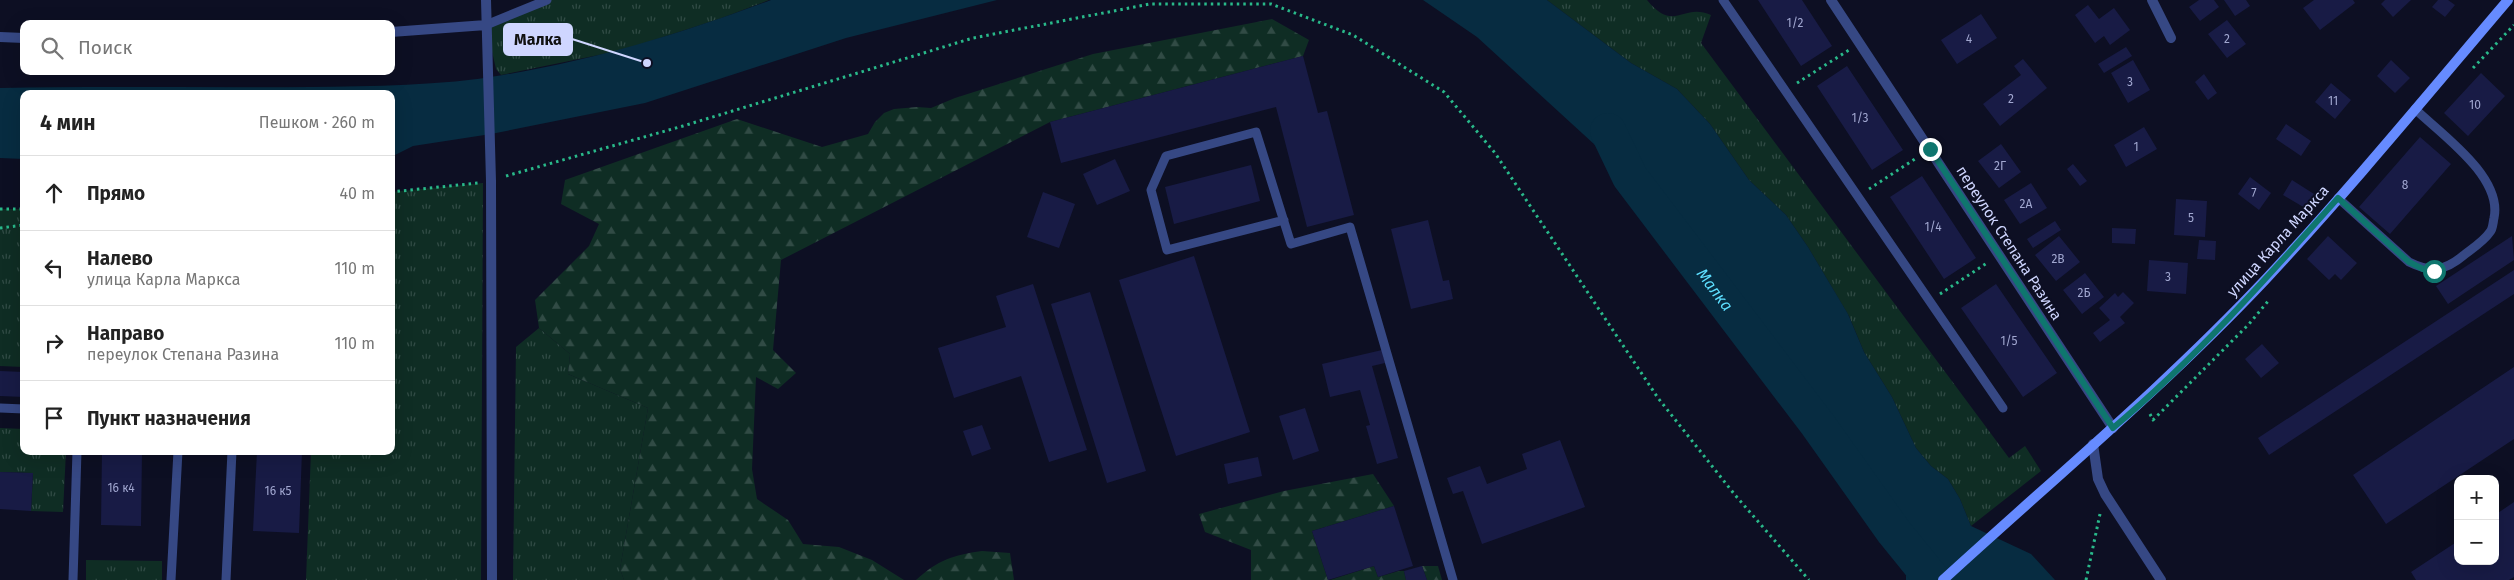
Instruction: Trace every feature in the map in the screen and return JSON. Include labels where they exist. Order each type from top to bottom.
[{"type":"street","points":[[486,0],[491,180],[492,580]]},
{"type":"street","name":"переулок Степана Разина","points":[[1831,0],[2113,428]]},
{"type":"street","points":[[2152,0],[2171,38]]},
{"type":"street","name":"улица Карла Маркса","points":[[1944,580],[2049,483],[2142,403],[2265,280],[2508,0]]},
{"type":"street","points":[[395,32],[486,25]]},
{"type":"street","points":[[0,37],[20,38]]},
{"type":"street","points":[[2094,444],[2098,479],[2105,494],[2161,580]]},
{"type":"lane","points":[[486,25],[547,0]]},
{"type":"lane","points":[[1723,0],[1784,92],[1858,196],[2003,408]]},
{"type":"lane","points":[[2338,198],[2409,262],[2423,269],[2434,271],[2461,257],[2492,231],[2496,212],[2492,189],[2473,164],[2415,109]]},
{"type":"lane","points":[[1284,220],[1167,250],[1151,190],[1166,156],[1256,132],[1284,220],[1291,244],[1350,227],[1453,580]]},
{"type":"lane","points":[[0,408],[20,409]]},
{"type":"lane","points":[[73,580],[77,455]]},
{"type":"lane","points":[[171,580],[178,455]]},
{"type":"lane","points":[[226,580],[232,455]]},
{"type":"path","points":[[1784,92],[1860,43]]},
{"type":"path","points":[[1858,196],[1930,149]]},
{"type":"path","points":[[0,209],[20,209]]},
{"type":"path","points":[[0,228],[20,226]]},
{"type":"path","points":[[1929,301],[1999,255]]},
{"type":"path","points":[[2086,580],[2105,494]]},
{"type":"green space","points":[[547,0],[769,0],[719,19],[623,50],[501,75],[496,69],[486,25]]},
{"type":"green space","points":[[1547,0],[1647,0],[1665,15],[1672,16],[1701,12],[1711,15],[1701,43],[2009,458],[2025,446],[2041,471],[1971,526],[1960,499],[1948,479],[1931,466],[1916,448],[1892,397],[1864,352],[1849,316],[1808,247],[1786,215],[1749,180],[1710,124],[1677,89],[1631,63]]},
{"type":"green space","points":[[1272,19],[1309,40],[1303,56],[1050,122],[781,260],[773,350],[796,373],[778,389],[756,377],[752,469],[757,499],[788,520],[803,544],[839,547],[872,560],[904,580],[624,580],[620,569],[648,408],[568,374],[570,354],[539,328],[535,300],[589,246],[599,224],[561,204],[565,180],[737,119],[822,147],[868,134],[875,122],[884,113],[894,109],[931,108],[955,98],[1093,54]]},
{"type":"green space","points":[[483,183],[481,580],[306,580],[311,455],[395,455],[395,192]]},
{"type":"green space","points":[[0,209],[20,209],[20,367],[0,366]]},
{"type":"green space","points":[[539,328],[570,354],[568,374],[648,408],[620,569],[624,580],[513,580],[516,347]]},
{"type":"green space","points":[[0,428],[20,429],[20,455],[66,455],[63,512],[31,511],[33,473],[0,472]]},
{"type":"green space","points":[[1373,474],[1394,506],[1312,531],[1328,580],[1251,580],[1251,550],[1205,532],[1199,514],[1284,491]]},
{"type":"green space","points":[[982,551],[1010,553],[1014,580],[916,580],[939,563],[963,554]]},
{"type":"green space","points":[[86,560],[162,561],[162,580],[86,580]]},
{"type":"green space","points":[[1374,566],[1378,577],[1404,571],[1406,580],[1330,580]]},
{"type":"green space","points":[[1422,566],[1438,566],[1442,580],[1427,580]]},
{"type":"water","points":[[771,0],[997,0],[846,38],[645,103],[491,134],[413,146],[395,155],[395,90],[20,90],[20,159],[0,158],[0,88],[310,87],[407,85],[479,79],[571,62],[705,24]]},
{"type":"water","points":[[1423,0],[1547,0],[1631,63],[1677,89],[1710,124],[1749,180],[1786,215],[1808,247],[1848,314],[1864,352],[1892,397],[1916,448],[1931,466],[1948,479],[1960,499],[1971,526],[2031,554],[2055,580],[1906,580],[1908,554],[1904,544],[1818,425],[1630,177],[1477,37]]},
{"type":"building","points":[[1758,0],[1802,0],[1832,46],[1801,66]]},
{"type":"building","points":[[2199,0],[2214,0],[2219,7],[2200,21],[2189,7]]},
{"type":"building","points":[[2224,0],[2246,0],[2250,6],[2235,16]]},
{"type":"building","points":[[2314,0],[2353,0],[2355,3],[2320,30],[2303,8]]},
{"type":"building","points":[[2385,0],[2411,0],[2393,17],[2381,4]]},
{"type":"building","points":[[2438,0],[2448,0],[2455,5],[2445,17],[2432,7]]},
{"type":"building","points":[[2088,5],[2099,19],[2114,8],[2130,30],[2110,45],[2104,36],[2095,43],[2075,15]]},
{"type":"building","points":[[1981,14],[1997,38],[1957,64],[1941,40]]},
{"type":"building","points":[[2227,20],[2246,44],[2227,58],[2208,34]]},
{"type":"building","points":[[2126,47],[2132,56],[2104,73],[2098,64]]},
{"type":"building","points":[[1303,56],[1318,113],[1327,111],[1354,215],[1307,227],[1276,107],[1061,163],[1050,122]]},
{"type":"building","points":[[2023,59],[2047,88],[2000,126],[1983,104],[2021,75],[2014,66]]},
{"type":"building","points":[[2133,60],[2150,90],[2128,103],[2111,73]]},
{"type":"building","points":[[2391,60],[2410,78],[2395,93],[2377,76]]},
{"type":"building","points":[[1847,66],[1903,150],[1872,170],[1817,86]]},
{"type":"building","points":[[2481,73],[2505,96],[2468,136],[2444,113]]},
{"type":"building","points":[[2204,74],[2217,93],[2208,100],[2195,82]]},
{"type":"building","points":[[2331,83],[2351,100],[2335,119],[2315,102]]},
{"type":"building","points":[[2286,124],[2311,141],[2301,156],[2276,139]]},
{"type":"building","points":[[2144,127],[2157,149],[2126,167],[2114,145]]},
{"type":"building","points":[[2420,137],[2451,164],[2390,234],[2359,207]]},
{"type":"building","points":[[2001,144],[2021,172],[1999,188],[1978,161]]},
{"type":"building","points":[[1115,159],[1130,191],[1097,205],[1083,174]]},
{"type":"building","points":[[2073,164],[2087,181],[2080,186],[2067,169]]},
{"type":"building","points":[[1251,165],[1260,201],[1174,224],[1165,187]]},
{"type":"building","points":[[1922,176],[1976,258],[1944,279],[1890,197]]},
{"type":"building","points":[[2250,177],[2271,193],[2259,210],[2238,194]]},
{"type":"building","points":[[2292,180],[2314,194],[2305,208],[2283,195]]},
{"type":"building","points":[[2031,183],[2047,208],[2020,224],[2004,200]]},
{"type":"building","points":[[1043,192],[1075,204],[1059,248],[1027,237]]},
{"type":"building","points":[[2176,199],[2207,201],[2205,237],[2174,235]]},
{"type":"building","points":[[1428,220],[1443,281],[1449,280],[1453,299],[1411,309],[1391,229]]},
{"type":"building","points":[[2055,221],[2061,230],[2033,248],[2027,239]]},
{"type":"building","points":[[2112,228],[2136,229],[2135,244],[2112,243]]},
{"type":"building","points":[[2059,236],[2080,262],[2056,281],[2035,255]]},
{"type":"building","points":[[2328,236],[2357,263],[2341,280],[2335,274],[2329,280],[2307,259]]},
{"type":"building","points":[[2512,236],[2514,260],[2448,304],[2436,286]]},
{"type":"building","points":[[2199,240],[2216,241],[2215,260],[2197,259]]},
{"type":"building","points":[[1194,256],[1250,432],[1176,456],[1119,280]]},
{"type":"building","points":[[2149,260],[2188,263],[2186,294],[2147,291]]},
{"type":"building","points":[[2514,270],[2514,294],[2269,455],[2258,438]]},
{"type":"building","points":[[2085,273],[2104,297],[2082,314],[2063,290]]},
{"type":"building","points":[[1033,284],[1087,450],[1049,462],[1021,376],[954,398],[938,348],[1006,327],[996,296]]},
{"type":"building","points":[[1996,284],[2057,373],[2023,397],[1961,308]]},
{"type":"building","points":[[1090,292],[1146,471],[1107,483],[1051,304]]},
{"type":"building","points":[[2123,292],[2134,303],[2120,317],[2125,323],[2100,342],[2093,333],[2110,320],[2099,308],[2115,293],[2118,297]]},
{"type":"building","points":[[2262,344],[2279,363],[2261,378],[2245,359]]},
{"type":"building","points":[[1382,350],[1385,363],[1372,366],[1398,458],[1377,464],[1366,426],[1370,425],[1360,390],[1330,397],[1322,364]]},
{"type":"building","points":[[2514,367],[2514,439],[2460,475],[2454,475],[2454,479],[2386,524],[2353,475]]},
{"type":"building","points":[[0,371],[20,372],[20,397],[0,396]]},
{"type":"building","points":[[1305,408],[1319,451],[1293,460],[1279,416]]},
{"type":"building","points":[[982,425],[991,449],[972,456],[963,431]]},
{"type":"building","points":[[1560,440],[1585,507],[1482,544],[1463,491],[1453,494],[1447,478],[1480,466],[1487,484],[1527,469],[1522,454]]},
{"type":"building","points":[[102,455],[142,455],[141,526],[101,525]]},
{"type":"building","points":[[257,455],[302,455],[299,533],[253,531]]},
{"type":"building","points":[[1258,457],[1262,476],[1228,484],[1224,464]]},
{"type":"building","points":[[0,472],[33,473],[31,511],[0,509]]},
{"type":"building","points":[[2514,502],[2514,577],[2509,580],[2416,580],[2411,572],[2454,544],[2454,565],[2499,565],[2499,512]]},
{"type":"building","points":[[1394,506],[1413,566],[1378,577],[1374,566],[1328,580],[1312,531]]},
{"type":"building","points":[[1422,566],[1427,580],[1406,580],[1404,571]]},
{"type":"waterway","name":"Малка","points":[[1608,131],[1630,177],[1818,425],[1894,532],[1933,580]]},
{"type":"place","name":"Малка","points":[[647,63]]},
{"type":"route","points":[[1930,149],[2113,428],[2142,403],[2265,280],[2338,198],[2409,262],[2423,269],[2434,271]]}]
